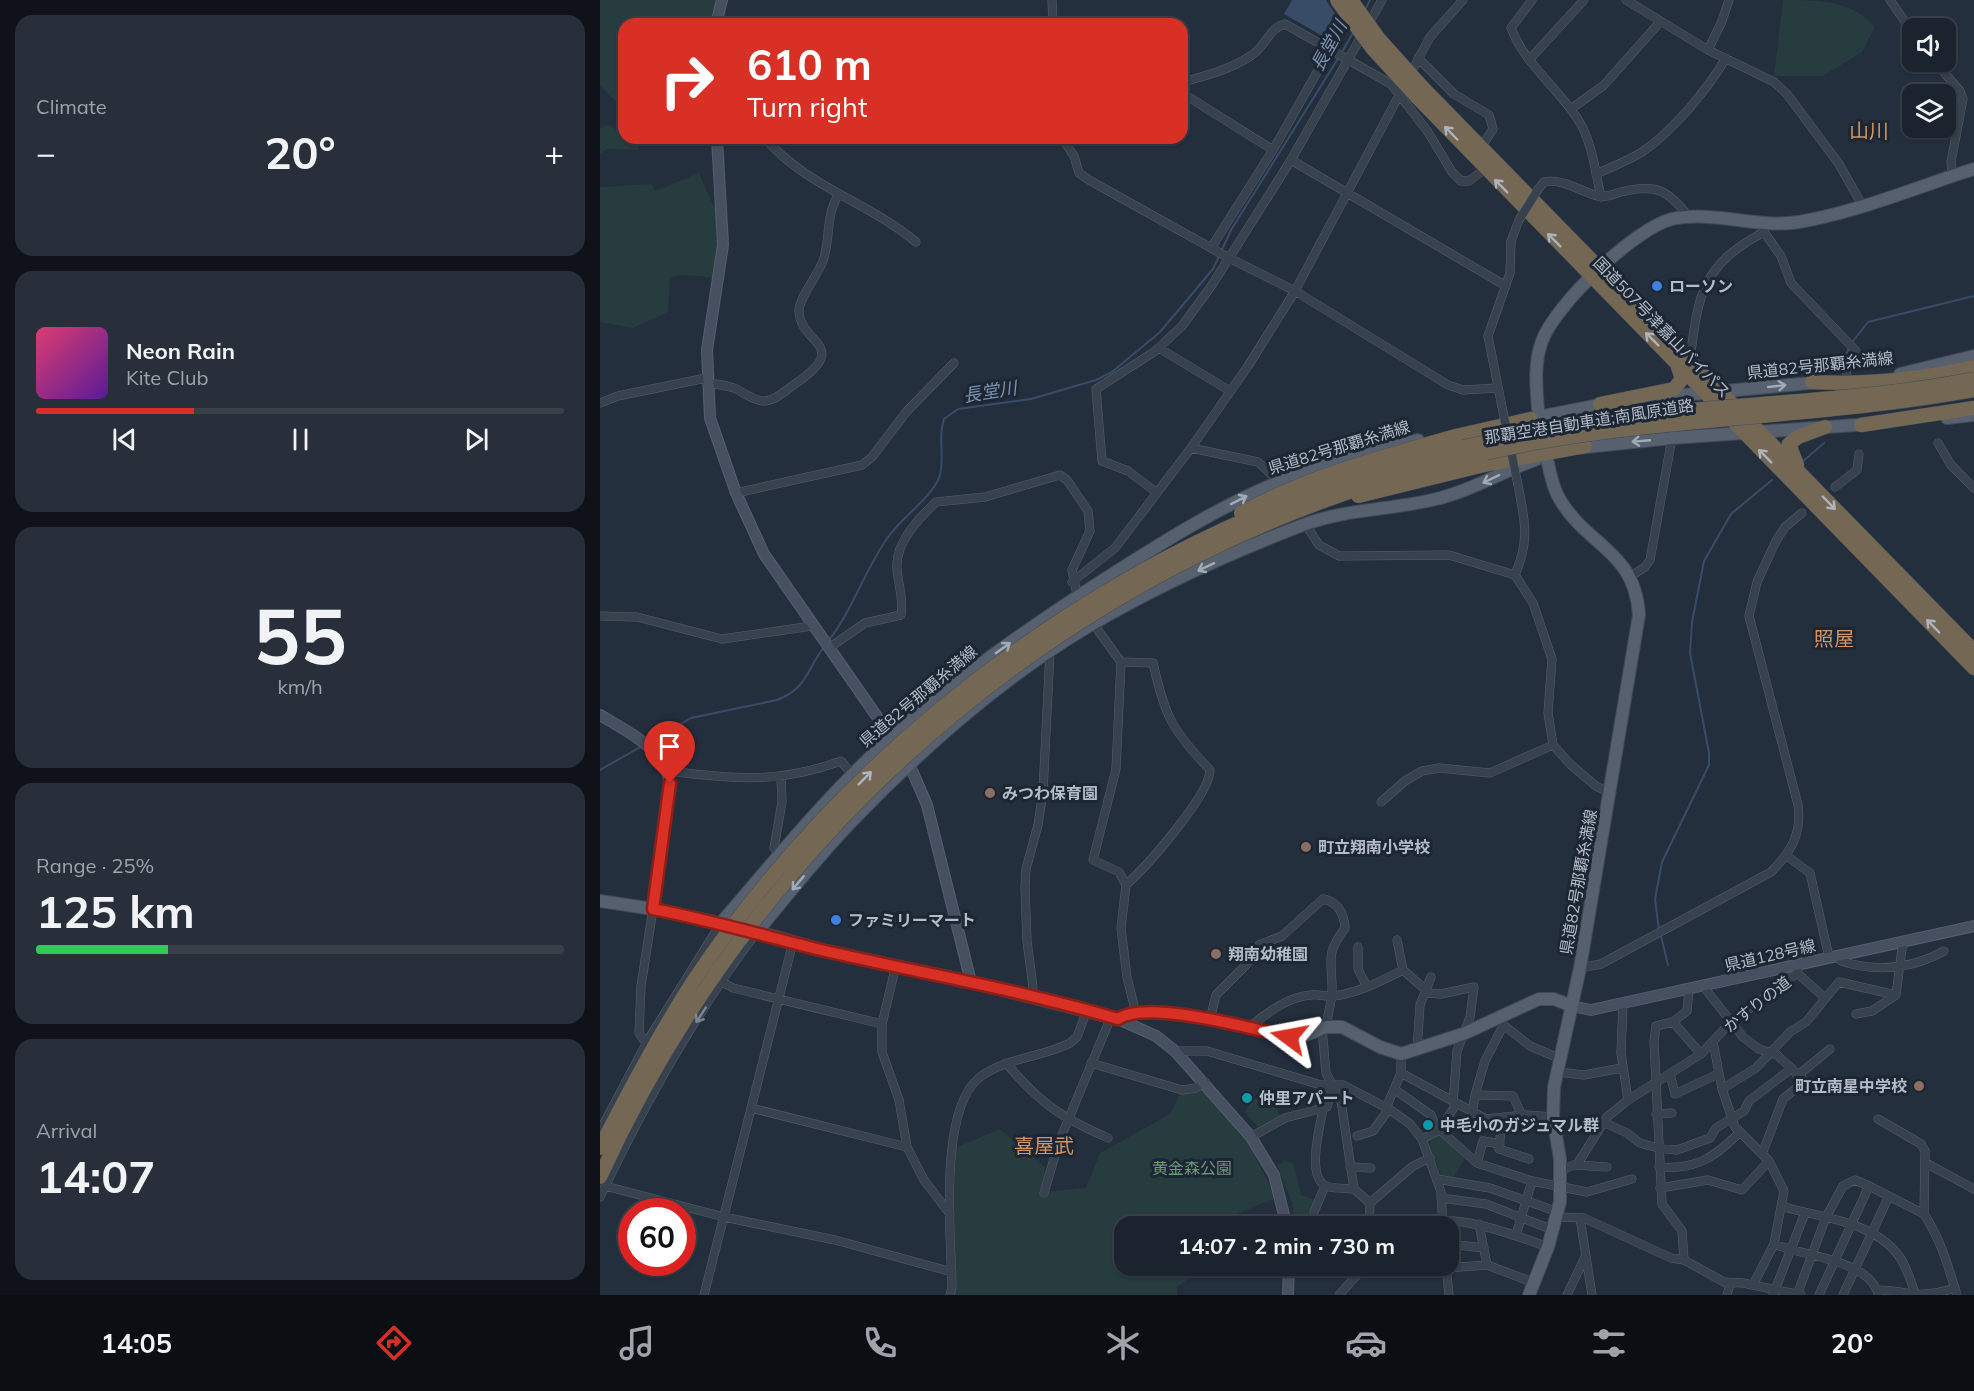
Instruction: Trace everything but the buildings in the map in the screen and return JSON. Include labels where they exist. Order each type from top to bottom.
[{"type":"highway","name":"国道507号津嘉山バイパス","points":[[1337,0],[1373,49],[1482,147],[1596,273],[1683,363],[1719,391],[1974,651]]},
{"type":"highway","name":"国道507号津嘉山バイパス","points":[[1351,0],[1420,93],[1485,169],[1596,273]]},
{"type":"highway","name":"国道507号津嘉山バイパス","points":[[1683,363],[1704,393],[1741,433],[1974,668]]},
{"type":"highway","points":[[1600,404],[1674,389],[1682,379],[1683,363]]},
{"type":"highway","points":[[1812,382],[1853,384],[1894,381],[1974,367]]},
{"type":"highway","points":[[1729,413],[1869,396],[1974,379]]},
{"type":"highway","points":[[1729,413],[1870,405],[1974,390]]},
{"type":"highway","points":[[1861,425],[1974,408]]},
{"type":"highway","name":"那覇空港自動車道;南風原道路","points":[[600,1148],[635,1081],[695,980],[772,878],[828,816],[926,722],[977,680],[1070,614],[1174,560],[1330,497],[1422,468],[1558,439],[1729,413]]},
{"type":"highway","points":[[1174,560],[1228,519],[1303,483],[1351,466],[1534,414]]},
{"type":"highway","points":[[1805,478],[1790,453],[1789,444],[1798,437],[1825,427]]},
{"type":"highway","points":[[1174,560],[1349,499],[1484,465],[1585,446]]},
{"type":"highway","name":"那覇空港自動車道;南風原道路","points":[[603,1182],[640,1094],[705,987],[782,883],[837,823],[934,730],[984,689],[1076,623],[1174,560]]},
{"type":"main road","points":[[1534,414],[1536,363],[1543,339],[1560,312],[1596,273],[1641,233],[1658,224],[1689,217],[1765,228],[1800,222],[1862,205],[1974,169]]},
{"type":"main road","name":"県道82号那覇糸満線","points":[[721,923],[852,774],[891,737],[994,654],[1077,597],[1177,533],[1242,498],[1322,466],[1454,430],[1534,414],[1600,404],[1904,373],[1974,356]]},
{"type":"main road","points":[[757,932],[833,841],[910,765],[993,694],[1093,624],[1227,556],[1306,524],[1358,510],[1443,498],[1474,488],[1528,462],[1585,446],[1974,415]]},
{"type":"main road","name":"県道82号那覇糸満線","points":[[1532,1289],[1558,1214],[1561,1189],[1553,1117],[1558,1072],[1580,969],[1637,640],[1639,605],[1631,576],[1609,549],[1566,509],[1554,486],[1548,463]]},
{"type":"main road","points":[[600,901],[721,923],[1115,1018],[1136,1014],[1175,1013],[1299,1037],[1324,1027],[1350,1030],[1380,1047],[1401,1054],[1501,1022],[1539,999],[1554,999],[1572,1006]]},
{"type":"street","points":[[718,18],[722,0]]},
{"type":"street","points":[[1052,0],[1053,18]]},
{"type":"street","points":[[1210,248],[1273,150],[1359,0]]},
{"type":"street","points":[[1156,492],[1128,471],[1102,461],[1096,389],[1159,348],[1182,326],[1292,160],[1382,0]]},
{"type":"street","points":[[1072,582],[1114,549],[1191,448],[1230,391],[1295,291],[1430,37],[1463,0]]},
{"type":"street","points":[[1532,0],[1511,28],[1530,60],[1571,109],[1589,142],[1601,197]]},
{"type":"street","points":[[1530,60],[1584,0]]},
{"type":"street","points":[[1626,0],[1708,50],[1774,82],[1787,94],[1839,164],[1862,205]]},
{"type":"street","points":[[1708,50],[1729,0]]},
{"type":"street","points":[[1890,0],[1902,18]]},
{"type":"street","points":[[1571,109],[1604,85],[1660,22]]},
{"type":"street","points":[[1188,80],[1251,56],[1280,25],[1286,24],[1391,84],[1428,132],[1452,172],[1461,181],[1469,181],[1485,169]]},
{"type":"street","points":[[1418,58],[1454,94],[1489,115],[1493,129],[1482,147]]},
{"type":"street","points":[[1596,174],[1642,152],[1669,128],[1712,81],[1726,58]]},
{"type":"street","points":[[1944,72],[1960,91],[1963,99],[1951,162],[1953,176]]},
{"type":"street","points":[[1188,97],[1273,150]]},
{"type":"street","points":[[717,144],[723,245],[707,350],[706,380],[710,418],[736,493],[764,554],[910,765],[927,805],[971,982]]},
{"type":"street","points":[[771,144],[781,154],[839,195],[900,228],[916,242]]},
{"type":"street","points":[[1066,144],[1074,156],[1079,173],[1210,248],[1295,291],[1448,385],[1462,390],[1497,388]]},
{"type":"street","points":[[1292,160],[1506,286]]},
{"type":"street","points":[[1515,575],[1526,546],[1527,530],[1488,336],[1506,286],[1511,265],[1511,241],[1519,220],[1544,182],[1557,182],[1601,197],[1642,187],[1653,188],[1674,198],[1689,217]]},
{"type":"street","points":[[600,403],[618,396],[706,380],[731,387],[761,402],[770,401],[814,370],[820,362],[821,350],[798,312],[800,301],[816,279],[824,257],[831,206],[839,195]]},
{"type":"street","points":[[1683,363],[1709,277],[1724,257],[1765,228],[1781,256],[1791,283],[1856,351],[1846,371],[1848,379]]},
{"type":"street","points":[[1159,348],[1230,391]]},
{"type":"street","points":[[736,493],[862,465],[872,458],[907,411],[954,363]]},
{"type":"street","points":[[1631,576],[1645,567],[1650,560],[1672,438]]},
{"type":"street","points":[[1938,443],[1951,465],[1974,488]]},
{"type":"street","points":[[1191,448],[1258,462],[1280,482],[1319,545],[1339,556],[1449,555],[1515,575],[1533,603],[1551,651],[1553,666],[1548,713],[1553,745],[1571,765],[1602,790],[1610,793]]},
{"type":"street","points":[[1835,487],[1857,470],[1859,454]]},
{"type":"street","points":[[829,648],[865,623],[901,615],[903,604],[897,567],[899,547],[936,502],[985,496],[1060,475],[1067,480],[1088,511],[1090,531],[1072,570],[1072,582],[1077,597],[1093,624],[1121,662],[1116,769],[1093,860],[1119,872],[1126,885],[1121,928],[1127,977],[1136,1014]]},
{"type":"street","points":[[1580,969],[1601,964],[1771,872],[1787,856],[1799,829],[1798,805],[1749,616],[1757,582],[1776,541],[1785,527],[1802,513]]},
{"type":"street","points":[[600,616],[637,617],[722,639],[812,626]]},
{"type":"street","points":[[1031,997],[1033,987],[1026,921],[1026,868],[1038,825],[1043,790],[1050,652]]},
{"type":"street","points":[[1121,662],[1153,663],[1168,719],[1181,740],[1210,770],[1210,777],[1202,791],[1168,838],[1143,869],[1126,885]]},
{"type":"street","points":[[600,715],[639,739],[657,754],[668,771],[670,783],[641,987],[639,1033],[648,1040]]},
{"type":"street","points":[[1381,802],[1405,780],[1422,771],[1439,768],[1490,773],[1553,745]]},
{"type":"street","points":[[668,771],[725,778],[782,778],[813,772],[841,761],[852,774]]},
{"type":"street","points":[[780,854],[774,849],[782,802],[782,778]]},
{"type":"street","points":[[1787,856],[1810,873],[1833,956],[1841,961],[1858,966],[1899,968],[1929,960],[1944,951]]},
{"type":"street","points":[[1210,1020],[1216,995],[1246,965],[1259,945],[1282,936],[1323,899],[1332,901],[1341,911],[1345,928],[1334,943],[1330,956],[1331,996],[1324,1027],[1330,1102],[1323,1109],[1285,1118],[1251,1137]]},
{"type":"street","points":[[600,1131],[648,1040],[721,923]]},
{"type":"street","name":"県道128号線","points":[[1572,1006],[1591,1010],[1689,988],[1798,968],[1833,956],[1974,926]]},
{"type":"street","points":[[600,1197],[603,1182],[670,1061],[757,932]]},
{"type":"street","points":[[1397,940],[1403,970],[1425,991],[1441,994],[1474,987],[1470,1017],[1457,1051],[1455,1104],[1439,1130],[1422,1139]]},
{"type":"street","points":[[1856,1014],[1872,1011],[1896,995],[1903,941]]},
{"type":"street","points":[[704,1295],[793,942]]},
{"type":"street","points":[[1358,947],[1358,969],[1367,987]]},
{"type":"street","points":[[896,965],[882,1024],[882,1052],[899,1100],[907,1147],[924,1180],[950,1214]]},
{"type":"street","points":[[1798,968],[1824,997]]},
{"type":"street","name":"かすりの道","points":[[1739,1133],[1722,1089],[1713,1042],[1730,1023],[1776,991],[1798,968]]},
{"type":"street","points":[[1253,1029],[1253,1024],[1271,1010],[1291,1000],[1308,995],[1331,996],[1367,987],[1403,970]]},
{"type":"street","points":[[1417,1050],[1420,1005],[1431,977]]},
{"type":"street","points":[[722,982],[733,988],[882,1024]]},
{"type":"street","points":[[1722,1089],[1756,1068],[1790,1032],[1806,1022],[1824,997],[1839,982],[1896,995]]},
{"type":"street","points":[[1702,986],[1730,1023],[1751,1044],[1772,1053],[1805,1081],[1783,1099],[1762,1154]]},
{"type":"street","points":[[1684,1260],[1682,1231],[1667,1214],[1662,1204],[1654,1084],[1656,1026],[1673,1022],[1687,1011],[1689,988]]},
{"type":"street","points":[[1623,1003],[1622,1068],[1628,1100]]},
{"type":"street","points":[[950,1295],[952,1272],[950,1168],[961,1102],[967,1091],[980,1077],[1006,1063],[1070,1043],[1077,1037],[1087,1010]]},
{"type":"street","points":[[1044,1193],[1068,1120],[1091,1063],[1115,1018],[1155,1036],[1175,1051],[1205,1082],[1251,1137],[1274,1175],[1284,1216]]},
{"type":"street","points":[[1472,1114],[1485,1061],[1501,1022],[1530,1046],[1561,1059]]},
{"type":"street","points":[[1673,1022],[1701,1054]]},
{"type":"street","points":[[1575,1165],[1603,1122],[1628,1100],[1701,1054],[1713,1042]]},
{"type":"street","points":[[1797,1076],[1830,1049]]},
{"type":"street","points":[[1175,1051],[1206,1051],[1327,1084],[1343,1085],[1388,1109],[1410,1124],[1422,1139],[1437,1179],[1442,1216]]},
{"type":"street","points":[[1358,1136],[1373,1131],[1388,1109],[1401,1072],[1401,1054]]},
{"type":"street","points":[[1006,1063],[1043,1103],[1068,1120],[1108,1138]]},
{"type":"street","points":[[1091,1063],[1182,1090],[1196,1088],[1205,1082]]},
{"type":"street","points":[[1558,1072],[1584,1075],[1622,1068]]},
{"type":"street","points":[[1603,1122],[1627,1133],[1640,1143],[1677,1150],[1710,1138],[1716,1128],[1731,1116],[1744,1111],[1749,1101],[1791,1069]]},
{"type":"street","points":[[1401,1072],[1472,1114],[1486,1119],[1522,1116],[1553,1117]]},
{"type":"street","points":[[1670,1074],[1675,1094],[1718,1074]]},
{"type":"street","points":[[1327,1084],[1341,1101],[1354,1189]]},
{"type":"street","points":[[1394,1089],[1431,1114],[1439,1130],[1478,1163],[1561,1189],[1587,1192],[1632,1179]]},
{"type":"street","points":[[1475,1095],[1513,1096],[1522,1116]]},
{"type":"street","points":[[751,1108],[907,1147]]},
{"type":"street","points":[[1323,1109],[1315,1161],[1318,1179],[1325,1186],[1354,1189],[1370,1203]]},
{"type":"street","points":[[1656,1114],[1672,1113]]},
{"type":"street","points":[[1502,1119],[1499,1149],[1529,1159]]},
{"type":"street","points":[[1878,1119],[1921,1144],[1926,1164],[1924,1214]]},
{"type":"street","points":[[1659,1167],[1685,1166],[1706,1160],[1719,1153],[1739,1133],[1769,1161],[1784,1191],[1774,1244],[1753,1285]]},
{"type":"street","points":[[1478,1163],[1483,1141],[1500,1144]]},
{"type":"street","points":[[1369,1216],[1370,1203],[1413,1166],[1430,1158]]},
{"type":"street","points":[[1660,1188],[1708,1180],[1742,1190],[1769,1161]]},
{"type":"street","points":[[1926,1164],[1974,1189]]},
{"type":"street","points":[[1560,1172],[1575,1165],[1607,1167]]},
{"type":"street","points":[[1350,1167],[1371,1168]]},
{"type":"street","points":[[1437,1179],[1470,1183],[1527,1201],[1558,1214],[1580,1218],[1671,1258],[1684,1260],[1730,1284],[1753,1285],[1774,1292],[1798,1295],[1812,1256],[1826,1217],[1842,1186],[1855,1180],[1924,1214],[1937,1234],[1950,1266],[1956,1292],[1916,1295],[1895,1289],[1878,1293],[1855,1268],[1834,1261],[1812,1256],[1792,1252],[1774,1244]]},
{"type":"street","points":[[1516,1235],[1532,1181]]},
{"type":"street","points":[[603,1182],[724,1217],[835,1240],[952,1272]]},
{"type":"street","points":[[1314,1212],[1325,1186]]},
{"type":"street","points":[[1819,1295],[1869,1186]]},
{"type":"street","points":[[1845,1292],[1889,1196]]},
{"type":"street","points":[[1441,1198],[1486,1204],[1554,1230]]},
{"type":"street","points":[[1781,1206],[1826,1217],[1872,1234],[1901,1258],[1916,1295]]},
{"type":"street","points":[[1774,1292],[1792,1252],[1805,1213]]},
{"type":"street","points":[[1580,1218],[1592,1295]]},
{"type":"street","points":[[1459,1224],[1479,1224],[1548,1247]]},
{"type":"street","points":[[1479,1224],[1487,1265]]},
{"type":"street","points":[[1459,1245],[1484,1248]]},
{"type":"street","points":[[1567,1295],[1585,1257]]},
{"type":"street","points":[[1459,1266],[1487,1265],[1532,1289]]},
{"type":"street","points":[[1288,1295],[1289,1276]]},
{"type":"street","points":[[1339,1295],[1356,1276]]},
{"type":"street","points":[[1447,1276],[1449,1295]]},
{"type":"street","points":[[1727,1295],[1730,1284]]},
{"type":"green space","points":[[600,0],[719,0],[715,18],[618,18],[618,103],[600,86]]},
{"type":"green space","points":[[1783,0],[1834,3],[1856,11],[1875,27],[1862,52],[1823,76],[1774,76]]},
{"type":"green space","points":[[609,125],[618,130],[618,144],[639,144],[639,150],[607,149],[600,154],[600,128]]},
{"type":"green space","points":[[699,173],[712,203],[723,218],[719,278],[684,275],[670,277],[668,312],[633,328],[600,322],[600,187],[652,184],[655,191]]},
{"type":"green space","name":"黄金森公園","points":[[1205,1090],[1247,1140],[1276,1198],[1231,1216],[1114,1216],[1114,1276],[1191,1276],[1177,1287],[1177,1295],[953,1295],[955,1148],[1000,1129],[1045,1167],[1044,1192],[1086,1188],[1100,1153],[1170,1114],[1180,1094]]},
{"type":"green space","points":[[1262,1094],[1275,1100],[1279,1116],[1258,1127],[1245,1112],[1252,1101]]},
{"type":"green space","points":[[1441,1135],[1465,1159],[1452,1179],[1441,1175],[1429,1146],[1431,1139]]},
{"type":"green space","points":[[1284,1161],[1293,1163],[1301,1195],[1315,1200],[1310,1216],[1295,1216],[1292,1202],[1277,1165]]},
{"type":"water","points":[[1292,0],[1326,0],[1337,17],[1326,38],[1284,14]]},
{"type":"waterway","name":"長堂川","points":[[1365,10],[1370,0]]},
{"type":"waterway","name":"長堂川","points":[[1342,52],[1354,31]]},
{"type":"waterway","name":"長堂川","points":[[829,640],[845,616],[886,540],[928,495],[939,478],[944,419],[958,409],[1031,399],[1096,380],[1112,372],[1160,332],[1213,269],[1231,230],[1339,57]]},
{"type":"waterway","points":[[1853,341],[1868,322],[1974,296]]},
{"type":"waterway","points":[[1837,373],[1849,348]]},
{"type":"waterway","points":[[1801,463],[1824,443]]},
{"type":"waterway","points":[[1659,930],[1655,899],[1662,862],[1709,765],[1709,753],[1690,653],[1692,622],[1704,561],[1731,514],[1772,480]]},
{"type":"waterway","name":"長堂川","points":[[649,742],[691,718],[777,700],[787,695],[801,684],[824,647]]},
{"type":"waterway","name":"長堂川","points":[[600,770],[642,746]]},
{"type":"waterway","points":[[1661,936],[1668,965]]},
{"type":"place","name":"ローソン","points":[[1657,286]]},
{"type":"place","name":"みつわ保育園","points":[[990,793]]},
{"type":"place","name":"町立翔南小学校","points":[[1306,847]]},
{"type":"place","name":"ファミリーマート","points":[[836,920]]},
{"type":"place","name":"翔南幼稚園","points":[[1216,954]]},
{"type":"place","name":"町立南星中学校","points":[[1919,1086]]},
{"type":"place","name":"仲里アパート","points":[[1247,1098]]},
{"type":"place","name":"中毛小のガジュマル群","points":[[1428,1125]]},
{"type":"district","name":"山川","points":[[1869,131]]},
{"type":"district","name":"照屋","points":[[1834,639]]},
{"type":"district","name":"喜屋武","points":[[1044,1146]]},
{"type":"route","points":[[670,783],[653,909],[700,918],[822,950],[971,982],[1118,1019],[1136,1014],[1175,1013],[1289,1037]]}]
